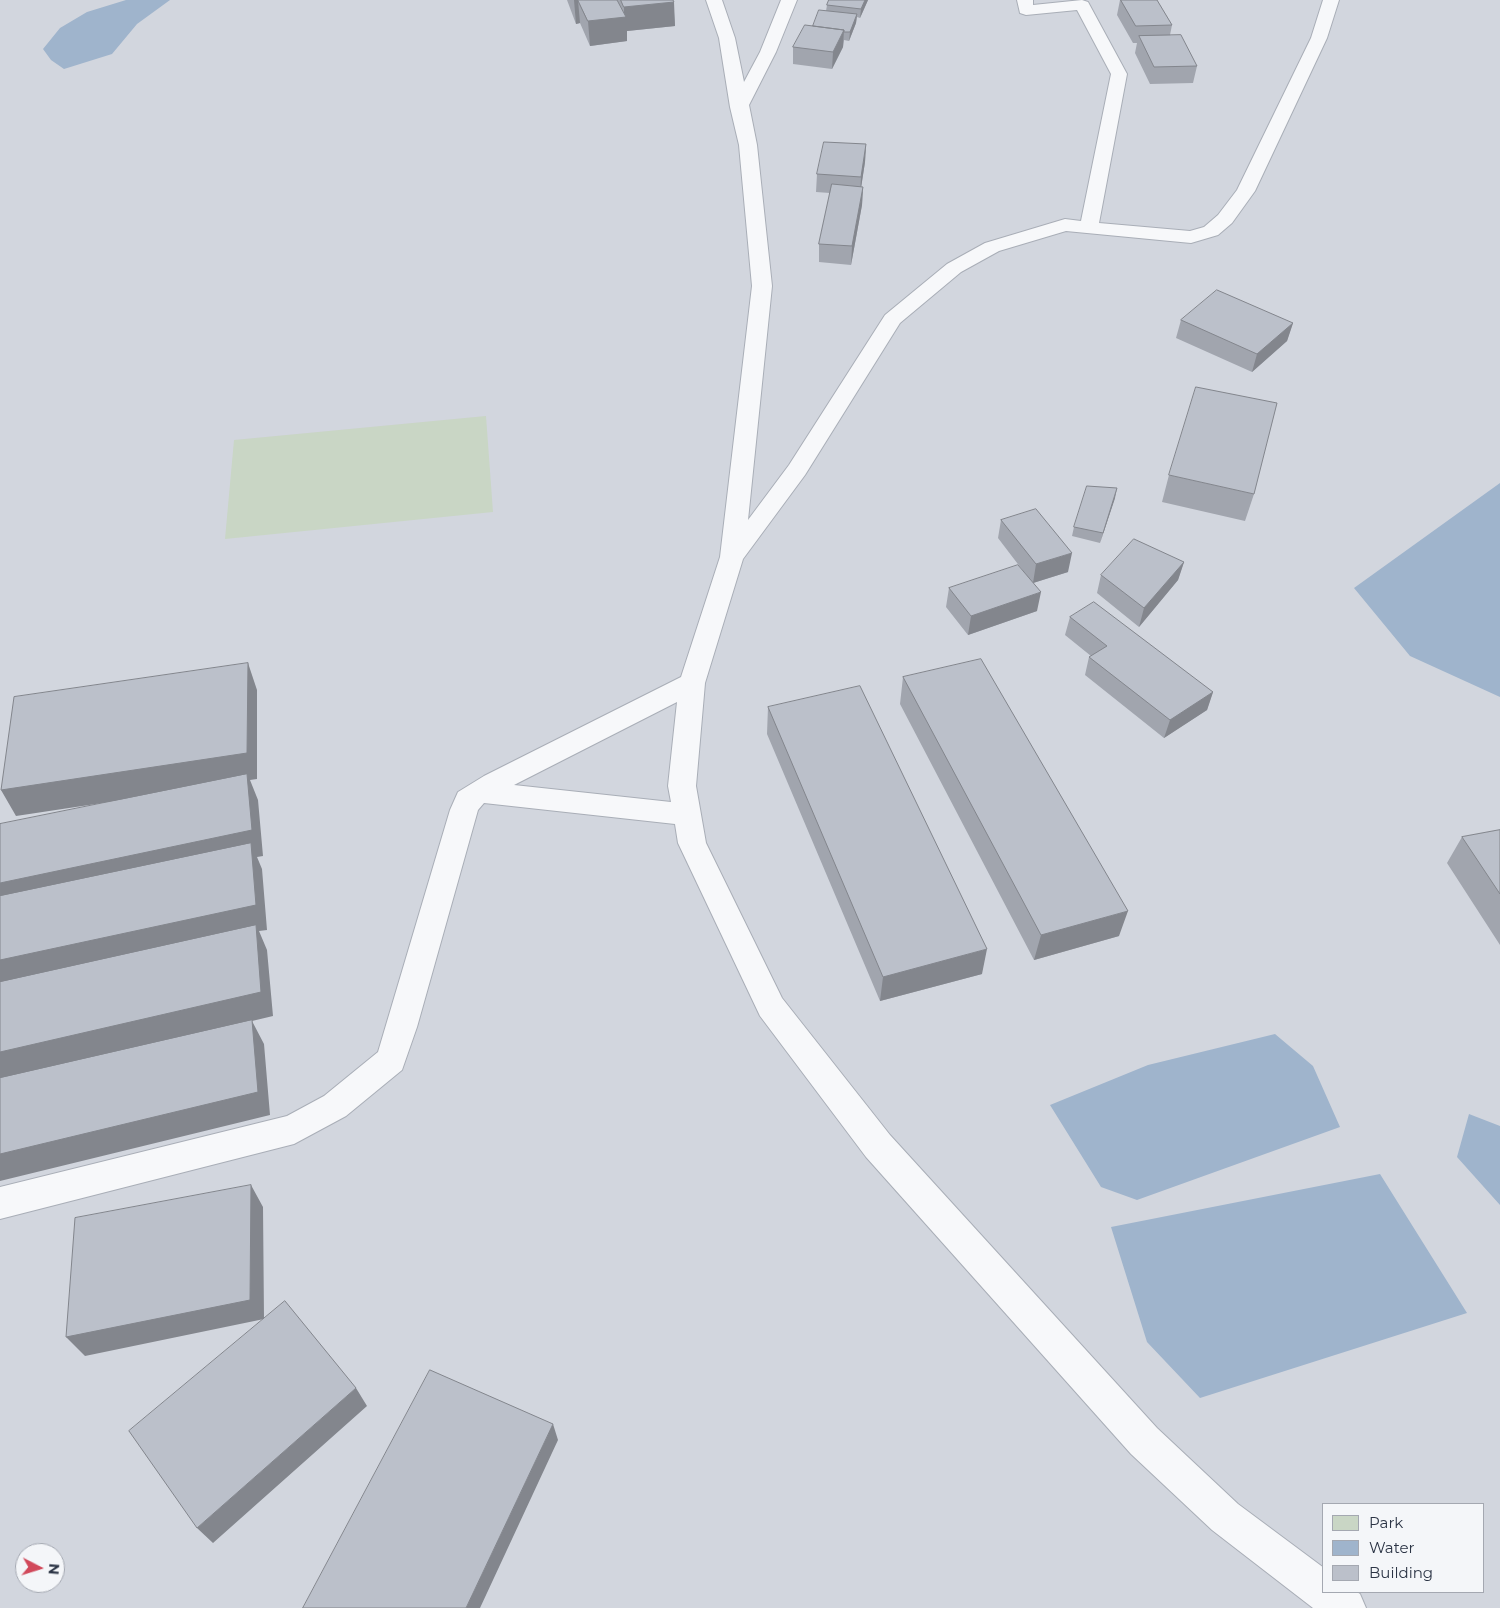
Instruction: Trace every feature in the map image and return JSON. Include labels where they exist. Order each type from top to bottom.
[{"type":"lane","points":[[714,0],[727,38],[748,145],[762,286],[732,557],[692,683],[682,786],[685,814],[692,843],[771,1007],[878,1146],[1144,1441],[1225,1518],[1322,1591]]},
{"type":"lane","points":[[740,107],[768,52],[789,0]]},
{"type":"lane","points":[[1025,0],[1026,10],[1082,5],[1120,74],[1088,226]]},
{"type":"lane","points":[[732,557],[797,470],[892,319],[954,268],[992,247],[1065,225],[1191,237],[1211,231],[1225,219],[1246,191],[1319,38],[1331,0]]},
{"type":"lane","points":[[0,1203],[294,1129],[335,1106],[391,1060],[468,800],[479,792],[692,683]]},
{"type":"lane","points":[[479,792],[685,814]]},
{"type":"lane","points":[[1325,1593],[1346,1608]]},
{"type":"shaded area","points":[[0,0],[1500,0],[1500,1608],[0,1608]]},
{"type":"green space","points":[[486,416],[493,512],[225,539],[234,440]]},
{"type":"water","points":[[126,0],[170,0],[137,24],[112,54],[64,69],[51,60],[43,49],[60,28],[87,12]]},
{"type":"water","points":[[1500,483],[1500,697],[1410,656],[1354,588]]},
{"type":"water","points":[[1275,1034],[1313,1066],[1340,1127],[1137,1200],[1101,1187],[1050,1105],[1148,1065]]},
{"type":"water","points":[[1469,1114],[1500,1126],[1500,1205],[1457,1157]]},
{"type":"water","points":[[1380,1174],[1467,1313],[1200,1398],[1147,1342],[1111,1227]]},
{"type":"building","points":[[578,0],[617,0],[626,17],[588,21]]},
{"type":"building","points":[[621,0],[673,0],[674,2],[624,7]]},
{"type":"building","points":[[829,0],[865,0],[861,9],[827,5]]},
{"type":"building","points":[[1121,0],[1157,0],[1172,25],[1136,26]]},
{"type":"building","points":[[819,10],[857,14],[850,32],[844,32],[844,30],[813,26]]},
{"type":"building","points":[[805,25],[844,30],[833,52],[793,47]]},
{"type":"building","points":[[1181,35],[1197,66],[1154,67],[1139,36]]},
{"type":"building","points":[[824,142],[866,144],[861,177],[817,174]]},
{"type":"building","points":[[832,184],[863,187],[852,246],[819,244]]},
{"type":"building","points":[[1217,290],[1293,323],[1257,354],[1181,320]]},
{"type":"building","points":[[1196,387],[1277,403],[1254,494],[1169,475]]},
{"type":"building","points":[[1087,486],[1117,488],[1103,533],[1074,527]]},
{"type":"building","points":[[1036,509],[1072,553],[1036,564],[1001,520]]},
{"type":"building","points":[[1134,539],[1184,562],[1144,608],[1101,575]]},
{"type":"building","points":[[1018,565],[1041,592],[971,616],[949,588]]},
{"type":"building","points":[[1094,602],[1213,692],[1170,720],[1089,657],[1107,646],[1070,617]]},
{"type":"building","points":[[981,659],[1128,911],[1041,935],[903,677]]},
{"type":"building","points":[[248,663],[247,753],[1,790],[14,697]]},
{"type":"building","points":[[860,686],[987,949],[883,977],[768,707]]},
{"type":"building","points":[[247,774],[252,830],[0,883],[0,824]]},
{"type":"building","points":[[1500,830],[1500,894],[1462,837]]},
{"type":"building","points":[[251,843],[256,905],[0,960],[0,896]]},
{"type":"building","points":[[256,925],[261,992],[0,1052],[0,982]]},
{"type":"building","points":[[252,1020],[258,1092],[0,1154],[0,1078]]},
{"type":"building","points":[[251,1185],[250,1300],[66,1337],[75,1218]]},
{"type":"building","points":[[285,1301],[356,1388],[197,1528],[129,1431]]},
{"type":"building","points":[[430,1370],[553,1424],[466,1608],[303,1608]]}]
